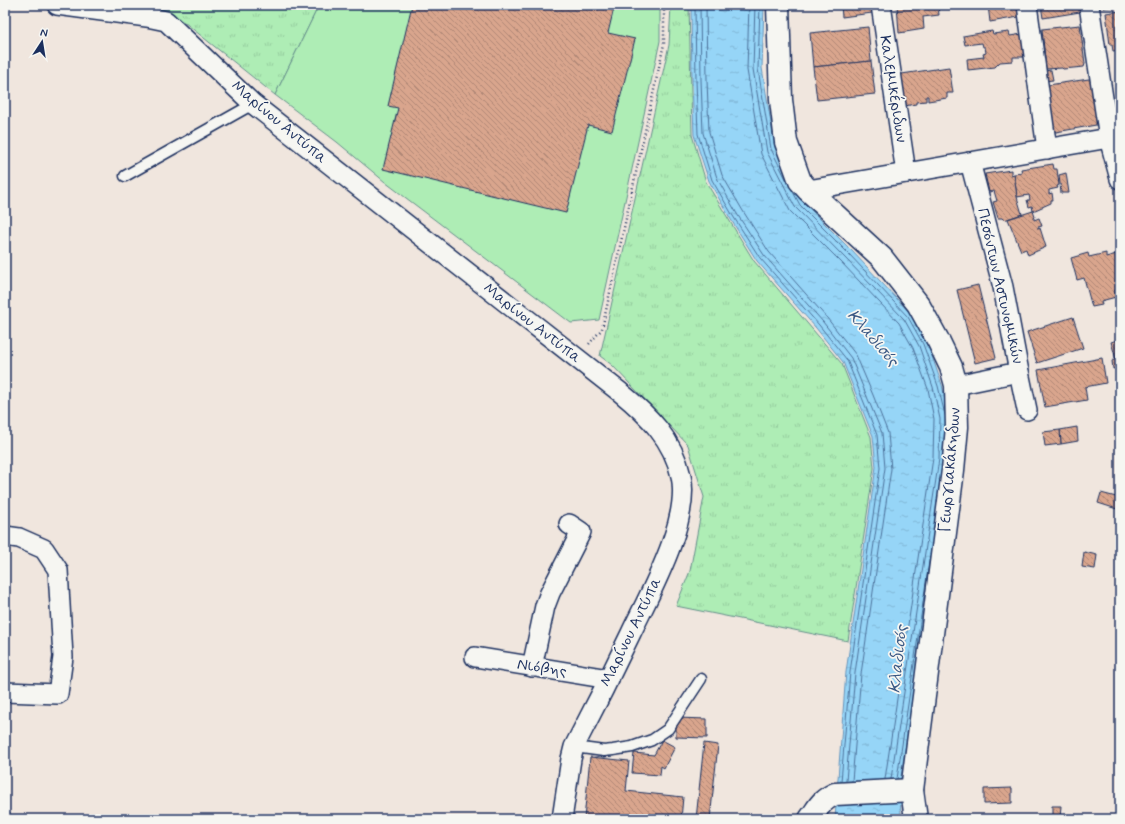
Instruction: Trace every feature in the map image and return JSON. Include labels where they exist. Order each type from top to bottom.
[{"type":"street","name":"Μαρίνου Αντύπα","points":[[57,5],[166,21],[252,104],[632,402],[656,425],[672,449],[682,478],[683,500],[672,541],[657,579],[609,679],[574,747],[562,819]]},
{"type":"street","name":"Γεωργιακάκηδων","points":[[778,5],[781,100],[786,142],[800,181],[882,258],[918,304],[948,361],[956,385],[957,427],[953,470],[907,790],[916,819]]},
{"type":"street","name":"Καλεμικέριδων","points":[[881,5],[906,173]]},
{"type":"street","points":[[1028,5],[1048,149]]},
{"type":"street","points":[[1090,5],[1109,138],[1120,179]]},
{"type":"street","points":[[808,190],[1109,138]]},
{"type":"street","name":"Πεσόντων Αστυνομικών","points":[[956,385],[1019,372],[1003,287],[970,162]]},
{"type":"street","points":[[1019,372],[1026,410]]},
{"type":"street","points":[[532,667],[541,617],[550,593],[581,532],[569,524]]},
{"type":"street","points":[[5,536],[19,538],[44,549],[58,570],[63,657],[58,694],[5,692]]},
{"type":"street","name":"Νιόβης","points":[[475,657],[609,679]]},
{"type":"street","points":[[811,818],[817,807],[825,799],[835,794],[907,790]]},
{"type":"lane","points":[[125,176],[252,104]]},
{"type":"lane","points":[[574,747],[604,751],[632,747],[652,740],[668,728],[701,679]]},
{"type":"path","points":[[576,358],[602,329],[664,44],[664,5]]},
{"type":"green space","points":[[115,5],[319,5],[275,95],[184,22],[168,15]]},
{"type":"green space","points":[[319,5],[660,5],[660,41],[599,320],[571,323],[385,182],[337,142],[275,95]]},
{"type":"green space","points":[[671,5],[689,5],[692,135],[706,182],[754,261],[842,364],[871,437],[874,468],[848,641],[676,606],[690,571],[704,497],[688,445],[612,365],[600,356],[669,45]]},
{"type":"water","name":"Κλαδισός","points":[[691,5],[764,5],[762,68],[775,148],[803,202],[852,251],[911,314],[927,342],[942,385],[949,418],[940,515],[900,783],[901,819],[835,819],[846,672],[876,467],[873,436],[843,362],[816,328],[757,261],[709,181],[694,135]]},
{"type":"building","points":[[412,5],[605,5],[614,8],[608,33],[635,39],[612,131],[588,125],[566,213],[383,169],[398,108],[388,106]]},
{"type":"building","points":[[841,5],[871,5],[872,13],[842,17]]},
{"type":"building","points":[[897,5],[938,5],[939,15],[923,17],[924,29],[899,33]]},
{"type":"building","points":[[988,5],[1019,5],[1019,17],[990,22]]},
{"type":"building","points":[[1041,5],[1079,5],[1080,12],[1043,18]]},
{"type":"building","points":[[1103,5],[1120,5],[1120,6],[1103,8]]},
{"type":"building","points":[[1120,11],[1120,50],[1113,51],[1112,45],[1110,45],[1106,13]]},
{"type":"building","points":[[1080,25],[1085,64],[1084,67],[1046,69],[1042,29]]},
{"type":"building","points":[[868,27],[871,61],[813,67],[810,33]]},
{"type":"building","points":[[992,31],[993,34],[1009,32],[1010,36],[1022,34],[1024,57],[1013,57],[1013,61],[1000,62],[995,67],[968,70],[967,59],[984,57],[983,54],[986,53],[985,47],[983,47],[982,43],[965,45],[963,36]]},
{"type":"building","points":[[871,61],[875,94],[817,100],[813,67]]},
{"type":"building","points":[[949,67],[953,93],[947,93],[947,98],[928,101],[928,96],[926,96],[926,101],[899,107],[895,75]]},
{"type":"building","points":[[1051,70],[1053,80],[1044,81],[1043,71]]},
{"type":"building","points":[[1089,79],[1091,80],[1097,123],[1096,125],[1056,132],[1054,131],[1048,85]]},
{"type":"building","points":[[1053,164],[1054,169],[1057,169],[1059,185],[1057,186],[1058,188],[1049,190],[1049,194],[1052,193],[1053,200],[1051,200],[1051,203],[1033,211],[1032,206],[1029,207],[1027,200],[1030,200],[1029,195],[1017,197],[1014,174],[1022,173],[1021,169]]},
{"type":"building","points":[[1011,170],[1011,175],[1014,174],[1017,197],[1022,214],[1004,220],[1002,218],[998,218],[993,202],[997,201],[994,191],[989,192],[985,174]]},
{"type":"building","points":[[1066,173],[1069,193],[1061,193],[1059,175]]},
{"type":"building","points":[[1033,211],[1035,217],[1034,220],[1039,218],[1042,226],[1038,227],[1038,229],[1040,228],[1046,247],[1028,255],[1026,249],[1021,251],[1008,219]]},
{"type":"building","points":[[1088,253],[1089,257],[1106,253],[1106,257],[1120,253],[1120,289],[1115,290],[1116,297],[1101,301],[1102,305],[1092,307],[1084,278],[1077,280],[1071,258]]},
{"type":"building","points":[[978,285],[996,358],[975,363],[957,290]]},
{"type":"building","points":[[1073,317],[1083,348],[1037,363],[1027,332]]},
{"type":"building","points":[[1120,339],[1120,371],[1119,367],[1113,369],[1112,361],[1116,359],[1111,342]]},
{"type":"building","points":[[1102,358],[1106,383],[1085,387],[1087,400],[1045,407],[1038,370]]},
{"type":"building","points":[[1077,427],[1078,441],[1061,444],[1060,430]]},
{"type":"building","points":[[1060,430],[1061,444],[1045,446],[1043,432]]},
{"type":"building","points":[[1101,493],[1120,498],[1120,510],[1098,503]]},
{"type":"building","points":[[1084,552],[1097,555],[1095,569],[1082,567]]},
{"type":"building","points":[[676,718],[707,719],[707,738],[676,737]]},
{"type":"building","points":[[662,740],[675,747],[664,768],[661,766],[660,775],[632,773],[634,753],[654,755]]},
{"type":"building","points":[[704,743],[718,745],[710,819],[696,819]]},
{"type":"building","points":[[590,757],[629,761],[626,791],[683,797],[681,819],[584,819]]},
{"type":"building","points":[[1012,788],[1012,803],[984,804],[984,789]]},
{"type":"building","points":[[1052,806],[1061,806],[1060,819],[1052,819]]}]
